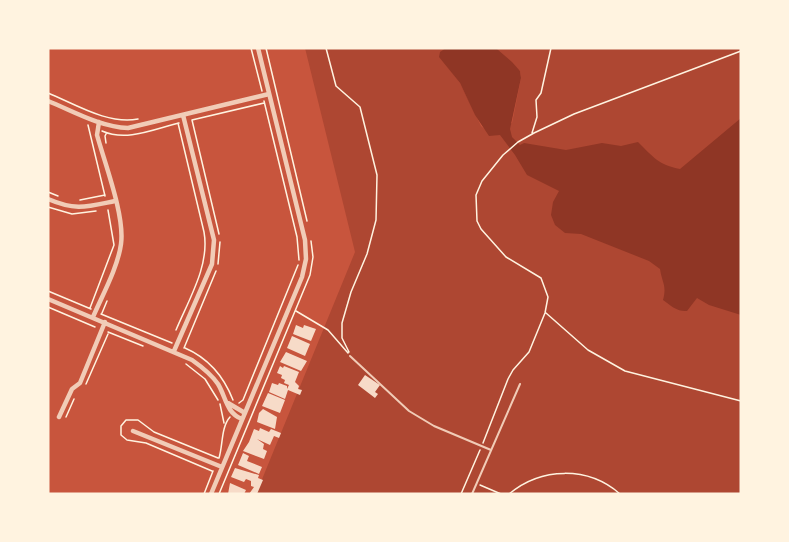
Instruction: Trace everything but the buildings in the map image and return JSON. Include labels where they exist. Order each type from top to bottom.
[{"type":"street","points":[[211,494],[289,308],[304,270],[307,253],[258,48]]},
{"type":"street","points":[[48,101],[99,122],[128,128],[269,94]]},
{"type":"street","points":[[174,351],[212,264],[214,252],[214,240],[183,115]]},
{"type":"street","points":[[93,317],[119,254],[122,241],[121,224],[97,135],[99,122]]},
{"type":"street","points":[[48,199],[67,207],[82,208],[115,201]]},
{"type":"street","points":[[48,299],[192,360],[216,381],[233,415],[242,419]]},
{"type":"street","points":[[59,417],[72,389],[80,383],[105,322]]},
{"type":"street","points":[[226,401],[245,413]]},
{"type":"street","points":[[133,431],[222,467]]},
{"type":"lane","points":[[350,356],[420,419],[491,450]]},
{"type":"lane","points":[[472,494],[520,384]]},
{"type":"path","points":[[236,409],[237,402],[240,403],[243,400],[299,261],[297,237],[251,48]]},
{"type":"path","points":[[266,48],[307,221]]},
{"type":"path","points":[[326,48],[336,86],[360,107],[377,175],[376,220],[367,254],[351,292],[342,323],[342,338],[350,356]]},
{"type":"path","points":[[532,134],[537,117],[536,100],[541,93],[551,48]]},
{"type":"path","points":[[461,494],[508,379],[529,352],[545,313],[548,297],[541,278],[495,248],[480,229],[477,221],[476,195],[482,182],[510,149],[532,134],[574,114],[741,51]]},
{"type":"path","points":[[48,93],[112,119],[130,121],[141,118]]},
{"type":"path","points":[[184,348],[217,268],[220,251],[218,226],[192,120]]},
{"type":"path","points":[[175,333],[203,265],[206,249],[204,231],[178,123]]},
{"type":"path","points":[[87,124],[107,202],[114,245],[89,309]]},
{"type":"path","points":[[48,192],[66,199]]},
{"type":"path","points":[[77,201],[105,195]]},
{"type":"path","points":[[219,494],[312,266],[311,239]]},
{"type":"path","points":[[48,307],[149,349]]},
{"type":"path","points":[[289,308],[328,330],[350,356]]},
{"type":"path","points":[[545,313],[588,350],[625,371],[741,400]]},
{"type":"path","points":[[182,362],[197,372],[213,390],[220,402],[224,424],[222,448],[204,494]]},
{"type":"path","points":[[224,424],[233,415]]},
{"type":"path","points":[[509,494],[518,486],[540,477],[563,472],[580,473],[597,479],[620,494]]},
{"type":"path","points":[[477,484],[501,494]]},
{"type":"shaded area","points":[[305,48],[446,48],[440,57],[460,83],[481,126],[488,132],[512,123],[521,78],[520,71],[491,48],[741,48],[741,494],[256,494],[355,252]]},
{"type":"shaded area","points":[[446,48],[497,49],[520,71],[521,78],[510,129],[512,137],[520,145],[524,143],[566,150],[602,143],[621,146],[638,142],[661,163],[680,169],[741,118],[741,315],[709,305],[697,298],[687,311],[681,311],[663,300],[664,287],[660,269],[649,261],[581,234],[565,233],[555,225],[551,215],[553,202],[559,191],[527,175],[500,135],[489,136],[475,115],[460,83],[439,57],[440,52]]}]
